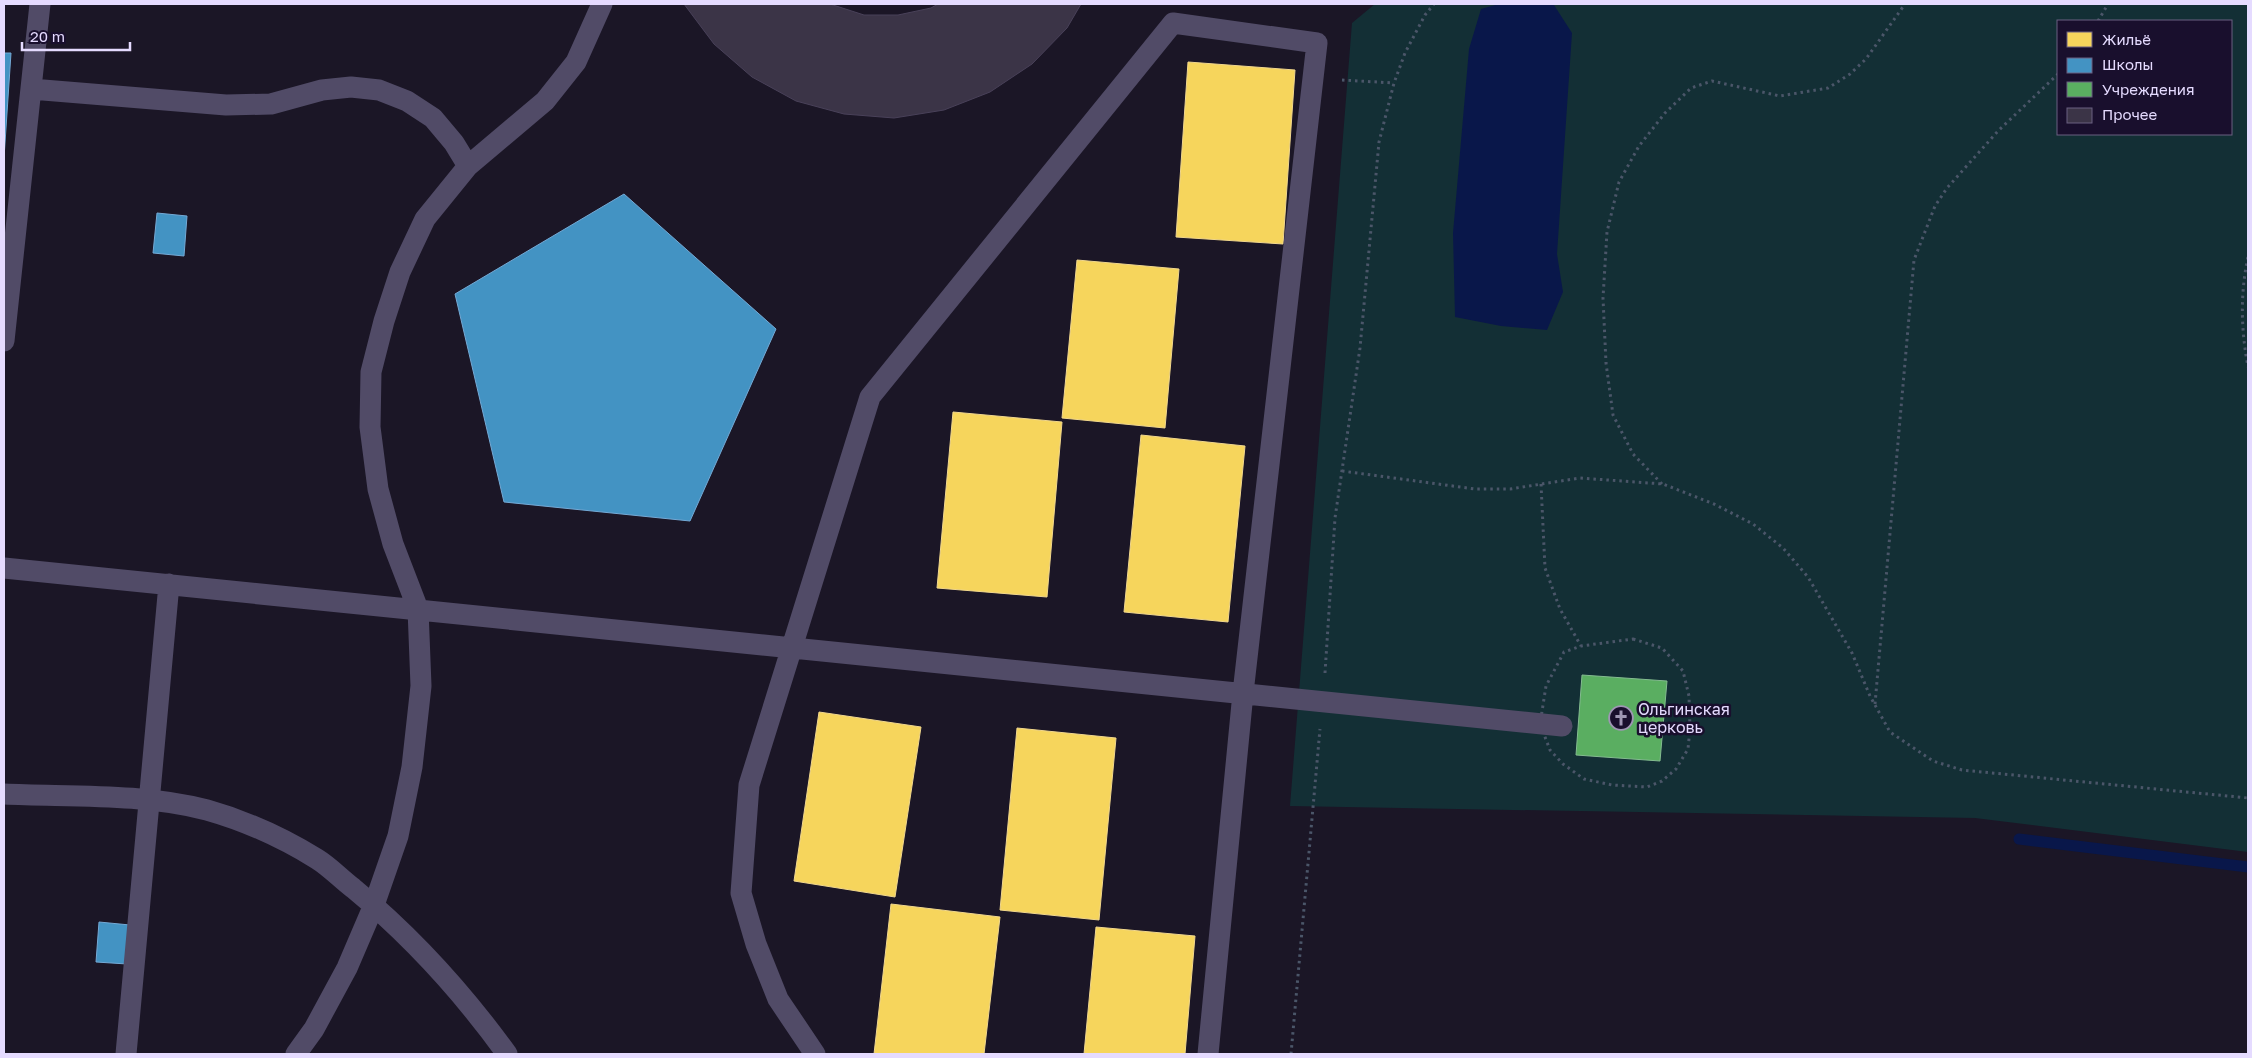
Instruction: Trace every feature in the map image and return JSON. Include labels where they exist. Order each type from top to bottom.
[{"type":"lane","points":[[4,342],[40,4]]},
{"type":"lane","points":[[296,1054],[314,1029],[347,968],[374,905],[398,836],[412,767],[421,686],[418,609],[394,544],[378,489],[370,427],[371,372],[384,321],[404,263],[425,219],[468,166],[545,101],[576,62],[602,4]]},
{"type":"lane","points":[[815,1054],[778,999],[756,944],[741,893],[749,785],[870,397],[1173,23],[1317,43],[1243,693],[1208,1054]]},
{"type":"lane","points":[[31,89],[226,105],[271,104],[322,90],[351,87],[379,90],[407,100],[433,118],[454,142],[468,166]]},
{"type":"lane","points":[[4,568],[1562,726]]},
{"type":"lane","points":[[126,1054],[169,584]]},
{"type":"lane","points":[[4,794],[150,799],[207,810],[264,830],[319,860],[374,905],[451,984],[480,1017],[507,1054]]},
{"type":"path","points":[[1291,1054],[1323,702],[1336,518],[1360,348],[1379,142],[1394,83],[1405,53],[1425,15],[1434,4]]},
{"type":"path","points":[[1663,484],[1633,454],[1613,415],[1610,398],[1606,363],[1603,298],[1608,232],[1619,182],[1639,146],[1665,113],[1691,88],[1712,81],[1780,96],[1828,88],[1850,74],[1866,58],[1905,4]]},
{"type":"path","points":[[2099,20],[2108,4]]},
{"type":"path","points":[[1875,705],[1914,260],[1935,206],[1947,188],[1998,131],[2057,75]]},
{"type":"path","points":[[1340,80],[1394,83]]},
{"type":"path","points":[[2248,257],[2242,304],[2242,339],[2248,366]]},
{"type":"path","points":[[1342,471],[1475,489],[1510,488],[1580,478],[1663,484],[1714,504],[1753,524],[1783,548],[1808,577],[1827,609],[1852,653],[1875,705],[1890,732],[1933,761],[1962,770],[2248,798]]},
{"type":"path","points":[[1541,484],[1545,568],[1560,609],[1581,646]]},
{"type":"path","points":[[1633,639],[1662,648],[1683,671],[1690,696],[1688,749],[1676,769],[1662,781],[1647,787],[1612,785],[1584,779],[1563,764],[1550,750],[1540,724],[1546,686],[1564,652],[1581,646],[1633,639]]},
{"type":"green space","points":[[1375,4],[2248,4],[2248,852],[1975,818],[1290,806],[1352,23]]},
{"type":"shaded area","points":[[1499,4],[1554,5],[1572,33],[1557,254],[1563,292],[1547,330],[1501,326],[1455,317],[1453,233],[1469,49],[1481,9]]},
{"type":"building: Жильё","points":[[1188,62],[1295,70],[1283,244],[1176,237]]},
{"type":"building: Жильё","points":[[1077,260],[1179,269],[1165,428],[1062,418]]},
{"type":"building: Жильё","points":[[953,412],[1062,422],[1047,597],[937,588]]},
{"type":"building: Жильё","points":[[1141,435],[1245,446],[1228,622],[1124,612]]},
{"type":"building: Жильё","points":[[819,712],[921,727],[895,897],[794,881]]},
{"type":"building: Жильё","points":[[1017,728],[1116,738],[1099,920],[1000,910]]},
{"type":"building: Жильё","points":[[891,904],[1000,917],[984,1054],[874,1054]]},
{"type":"building: Жильё","points":[[1096,927],[1195,936],[1185,1054],[1084,1054]]},
{"type":"building: Школы","points":[[4,53],[11,53],[4,158]]},
{"type":"building: Школы","points":[[624,194],[776,329],[690,521],[504,502],[455,294]]},
{"type":"building: Школы","points":[[157,213],[187,216],[184,256],[153,253]]},
{"type":"building: Школы","points":[[99,922],[130,925],[127,964],[96,962]]},
{"type":"building: Учреждения","name":"Ольгинская церковь","points":[[1582,675],[1667,681],[1660,761],[1576,755]]},
{"type":"building: Прочее","points":[[684,4],[830,4],[864,15],[898,15],[931,8],[938,4],[1081,4],[1067,28],[1032,64],[990,92],[944,110],[894,118],[844,114],[796,101],[752,77],[714,44]]},
{"type":"waterway","points":[[2019,839],[2248,867]]},
{"type":"place","name":"Ольгинская церковь","points":[[1621,718]]}]
